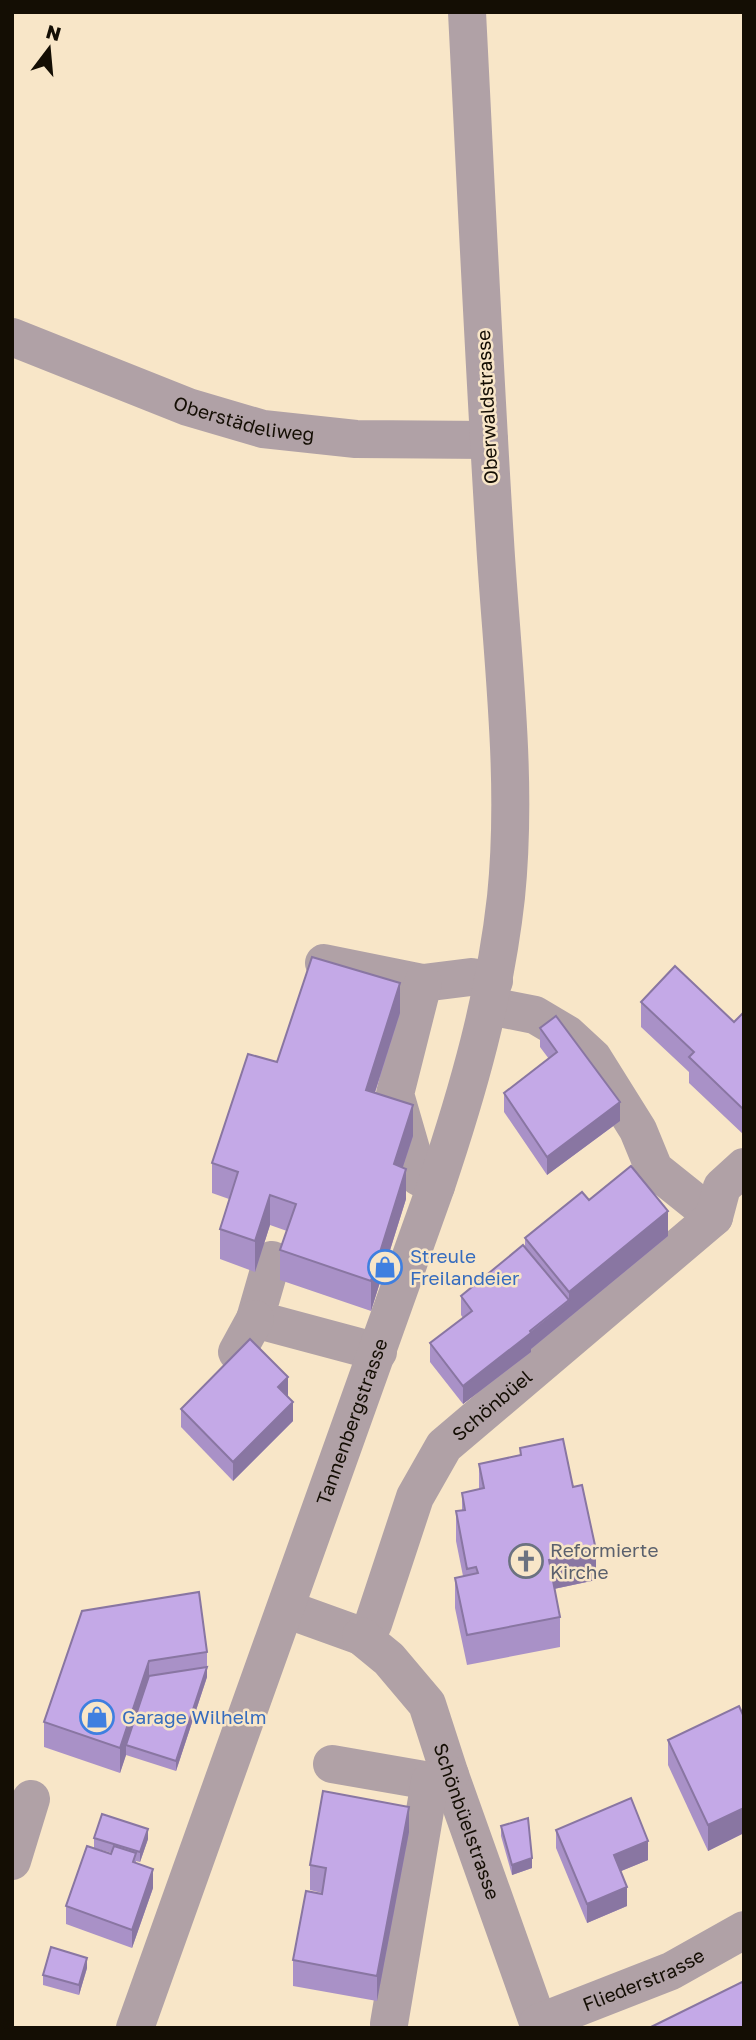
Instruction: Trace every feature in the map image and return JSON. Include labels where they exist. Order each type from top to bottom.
[{"type":"street","name":"Oberwaldstrasse","points":[[467,12],[511,801]]},
{"type":"street","name":"Oberstädeliweg","points":[[12,337],[188,407],[262,429],[356,439],[489,440]]},
{"type":"street","name":"Tannenbergstrasse","points":[[135,2028],[378,1352],[466,1098],[492,993],[506,896],[511,801]]},
{"type":"street","points":[[324,963],[423,983],[471,977],[492,993],[566,1034],[593,1058],[638,1130],[654,1169],[713,1217]]},
{"type":"street","points":[[423,983],[395,1094],[419,1177],[436,1186]]},
{"type":"street","name":"Schönbüel","points":[[360,1636],[373,1624],[415,1497],[444,1446],[713,1217],[722,1187],[744,1167]]},
{"type":"street","points":[[237,1352],[255,1319],[272,1261]]},
{"type":"street","points":[[255,1319],[378,1352]]},
{"type":"street","points":[[286,1609],[360,1636]]},
{"type":"street","name":"Schönbüelstrasse","points":[[360,1636],[389,1659],[427,1704],[440,1778],[539,2026]]},
{"type":"street","points":[[332,1764],[440,1778],[389,2024]]},
{"type":"street","points":[[12,1861],[32,1799]]},
{"type":"street","name":"Fliederstrasse","points":[[539,2026],[671,1971],[744,1930]]},
{"type":"building","points":[[312,957],[400,983],[366,1090],[413,1105],[394,1164],[406,1169],[371,1281],[280,1250],[296,1204],[270,1195],[255,1241],[220,1229],[238,1172],[212,1163],[248,1054],[277,1062]]},
{"type":"building","points":[[675,966],[734,1022],[744,1012],[744,1110],[689,1057],[694,1052],[641,1002]]},
{"type":"building","points":[[556,1016],[620,1102],[547,1157],[504,1093],[557,1052],[540,1028]]},
{"type":"building","points":[[631,1166],[668,1211],[569,1292],[525,1238],[582,1192],[589,1200]]},
{"type":"building","points":[[523,1245],[569,1300],[463,1386],[430,1343],[472,1311],[461,1296]]},
{"type":"building","points":[[250,1339],[288,1377],[278,1387],[293,1402],[233,1462],[181,1409]]},
{"type":"building","name":"Reformierte Kirche","points":[[563,1439],[573,1487],[582,1485],[596,1550],[549,1560],[560,1617],[467,1635],[455,1578],[478,1573],[476,1567],[467,1569],[456,1511],[465,1510],[462,1493],[484,1488],[479,1464],[521,1455],[520,1448]]},
{"type":"building","name":"Garage Wilhelm","points":[[199,1592],[207,1652],[149,1661],[120,1748],[44,1722],[82,1611]]},
{"type":"building","points":[[207,1667],[176,1761],[126,1745],[149,1676]]},
{"type":"building","points":[[739,1706],[744,1717],[744,1808],[708,1825],[668,1740]]},
{"type":"building","points":[[323,1791],[409,1807],[377,1976],[293,1960],[306,1891],[322,1894],[326,1868],[310,1865]]},
{"type":"building","points":[[631,1798],[648,1841],[614,1855],[627,1887],[587,1904],[556,1830]]},
{"type":"building","points":[[102,1814],[148,1829],[140,1852],[94,1838]]},
{"type":"building","points":[[528,1818],[532,1858],[512,1865],[501,1826]]},
{"type":"building","points":[[87,1846],[111,1854],[114,1846],[136,1853],[133,1862],[153,1869],[132,1930],[66,1906]]},
{"type":"building","points":[[51,1947],[87,1958],[79,1985],[43,1975]]},
{"type":"building","points":[[742,1982],[744,2028],[649,2028]]},
{"type":"place","name":"Streule Freilandeier","points":[[385,1267]]},
{"type":"place","name":"Reformierte Kirche","points":[[526,1561]]},
{"type":"place","name":"Garage Wilhelm","points":[[97,1717]]}]
